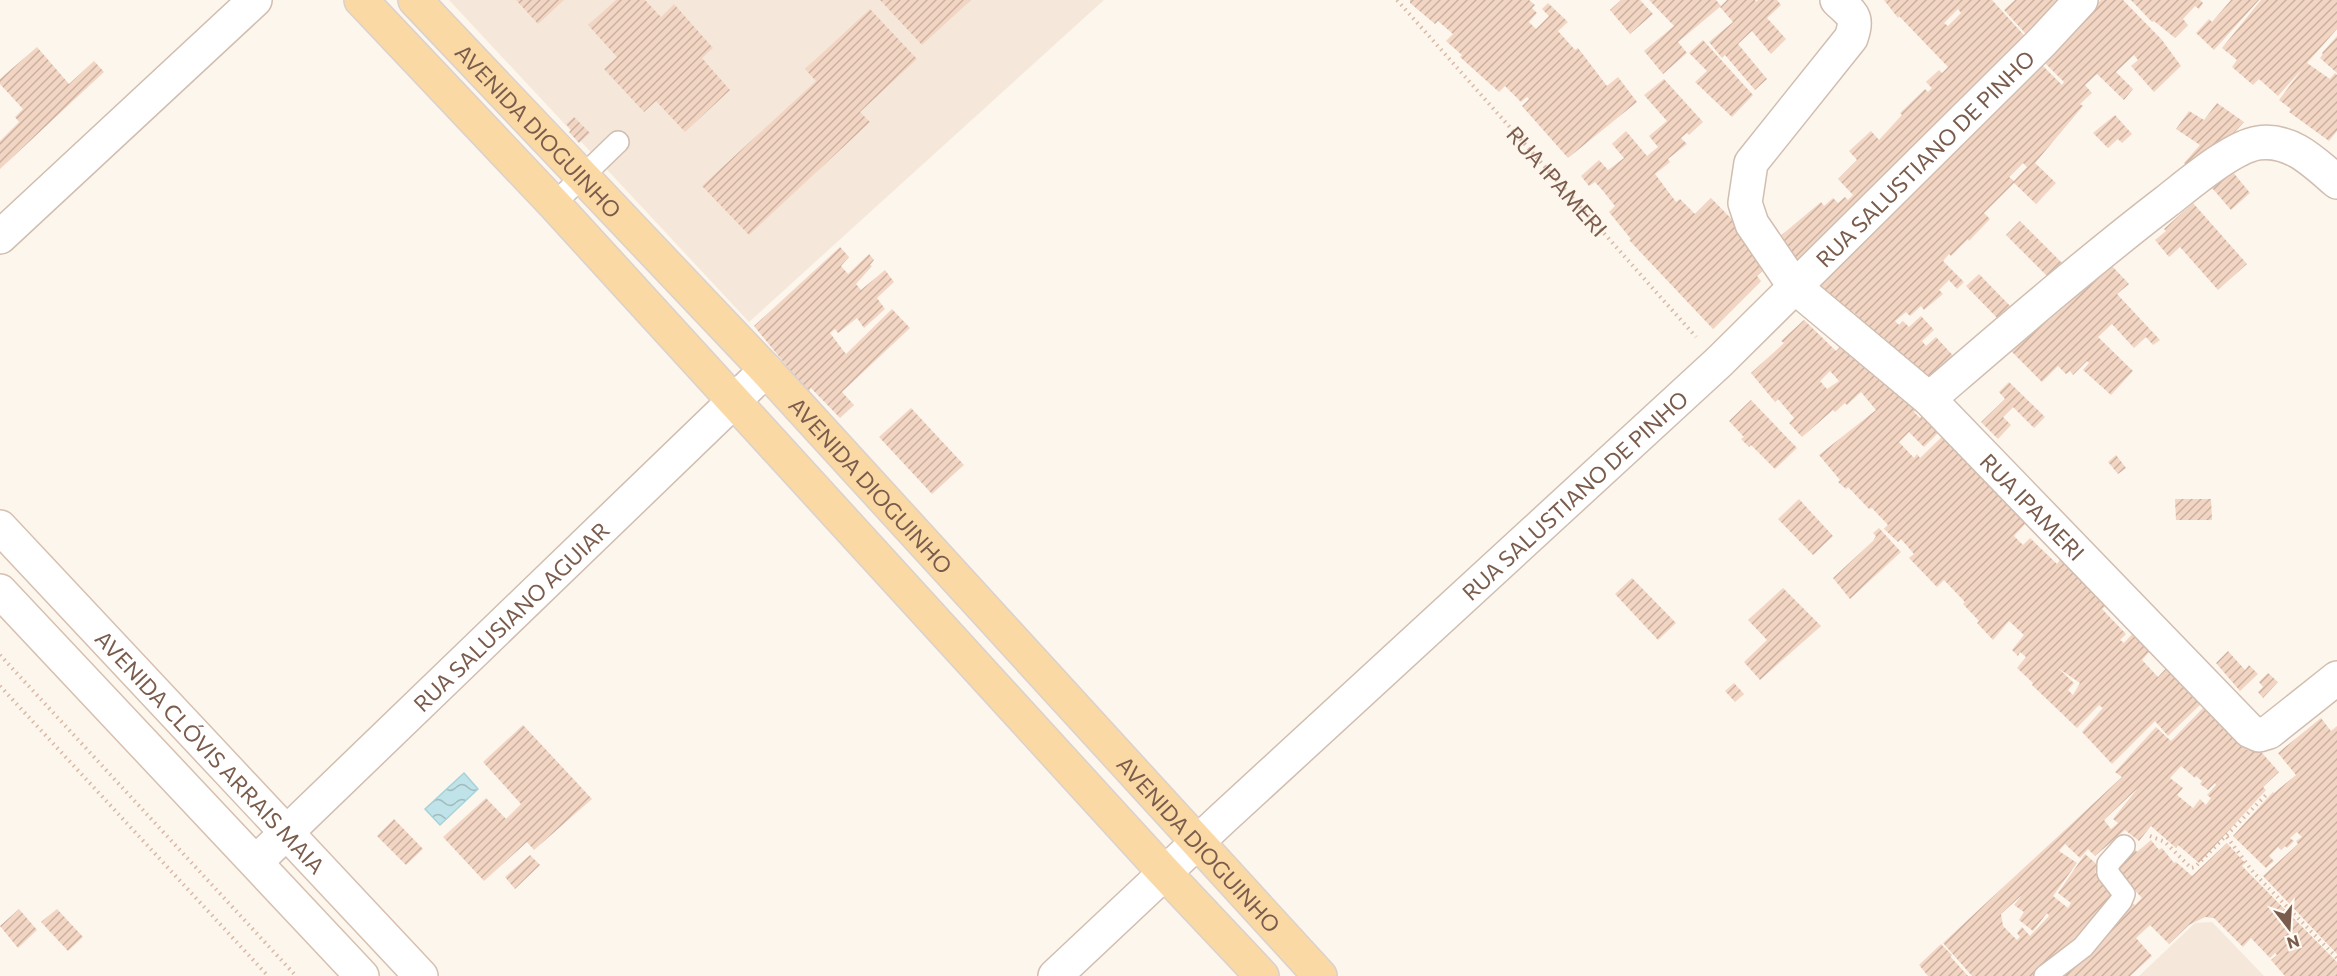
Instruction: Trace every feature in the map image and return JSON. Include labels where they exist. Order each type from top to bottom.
[{"type":"main road","name":"AVENIDA DIOGUINHO","points":[[361,0],[554,204],[1164,872],[1262,976]]},
{"type":"main road","name":"AVENIDA DIOGUINHO","points":[[416,0],[766,370],[1320,976]]},
{"type":"street","points":[[0,237],[255,0]]},
{"type":"street","name":"RUA IPAMERI","points":[[1837,0],[1854,17],[1856,25],[1851,38],[1751,163],[1749,173],[1745,203],[1752,224],[1795,287],[1929,399],[2250,731],[2259,735],[2269,732],[2337,678]]},
{"type":"street","name":"RUA SALUSTIANO DE PINHO","points":[[1055,976],[1164,872],[1719,362],[2042,42],[2081,0]]},
{"type":"street","points":[[1929,399],[2101,251],[2196,178],[2243,148],[2258,143],[2290,147],[2307,155],[2337,182]]},
{"type":"street","name":"RUA SALUSIANO AGUIAR","points":[[256,862],[766,370]]},
{"type":"street","name":"AVENIDA CLÓVIS ARRAIS MAIA","points":[[0,527],[421,976]]},
{"type":"street","name":"AVENIDA CLÓVIS ARRAIS MAIA","points":[[0,591],[362,976]]},
{"type":"lane","points":[[554,204],[618,142]]},
{"type":"lane","points":[[2045,976],[2083,946],[2121,902],[2124,894],[2108,873],[2108,864],[2124,846]]},
{"type":"path","name":"RUA IPAMERI","points":[[1397,0],[1719,362]]},
{"type":"path","points":[[0,655],[296,976]]},
{"type":"path","points":[[0,686],[268,976]]},
{"type":"path","points":[[2124,846],[2133,842],[2139,845],[2151,835],[2165,842],[2191,868],[2194,867],[2268,793]]},
{"type":"path","points":[[2227,836],[2253,872],[2337,958]]},
{"type":"shaded area","points":[[449,0],[1104,0],[749,322]]},
{"type":"shaded area","points":[[2212,922],[2264,976],[2139,976],[2195,923]]},
{"type":"water","points":[[464,773],[478,789],[440,825],[425,809]]},
{"type":"building","points":[[516,0],[564,0],[538,24]]},
{"type":"building","points":[[616,0],[645,0],[661,17],[674,4],[713,48],[702,58],[730,90],[685,132],[656,101],[644,112],[604,69],[617,57],[588,25]]},
{"type":"building","points":[[880,0],[971,0],[922,45]]},
{"type":"building","points":[[1410,0],[1529,0],[1535,5],[1532,8],[1537,13],[1529,22],[1536,29],[1549,16],[1542,9],[1548,3],[1568,22],[1558,31],[1575,50],[1578,48],[1607,86],[1618,77],[1637,102],[1568,158],[1522,106],[1529,99],[1527,97],[1521,102],[1505,86],[1499,92],[1460,57],[1462,55],[1446,41],[1453,34],[1438,21],[1435,24],[1410,3]]},
{"type":"building","points":[[1621,0],[1640,0],[1653,14],[1630,34],[1610,10]]},
{"type":"building","points":[[1649,0],[1716,0],[1721,6],[1678,42],[1687,53],[1663,74],[1644,51],[1674,26]]},
{"type":"building","points":[[1727,0],[1755,0],[1756,2],[1758,0],[1777,0],[1781,5],[1767,18],[1786,39],[1771,54],[1752,31],[1738,44],[1767,79],[1755,90],[1725,55],[1722,58],[1709,42],[1733,22],[1720,7]]},
{"type":"building","points":[[1884,0],[1992,0],[2033,45],[1796,272],[1771,244],[1821,202],[1824,206],[1833,198],[1838,203],[1845,197],[1848,200],[1853,195],[1838,179],[1857,160],[1849,151],[1871,131],[1879,140],[1902,115],[1900,113],[1925,89],[1928,92],[1932,88],[1926,82],[1939,70],[1942,73],[1948,67],[1899,16],[1898,18]],"holes":[[[1958,9],[1961,13],[1948,26],[1944,23]]]},
{"type":"building","points":[[2015,0],[2074,0],[2033,42],[2004,10]]},
{"type":"building","points":[[2101,0],[2123,0],[2162,40],[2181,66],[2154,92],[2131,66],[2138,60],[2134,55],[2116,72],[2133,89],[2124,100],[2097,74],[2085,85],[2092,93],[2080,104],[2083,106],[2035,163],[2056,183],[2036,204],[2014,183],[1984,213],[1990,219],[1969,241],[1968,239],[1943,261],[1964,282],[1957,289],[1949,280],[1939,290],[1943,294],[1924,310],[1921,306],[1910,316],[1906,312],[1895,321],[1899,325],[1903,321],[1909,327],[1921,316],[1934,330],[1922,341],[1926,346],[1936,337],[1957,360],[1936,381],[1908,363],[1884,338],[1878,343],[1854,312],[1845,321],[1805,287],[2037,60],[2062,85],[2064,82],[2041,59]],"holes":[[[2023,163],[2027,167],[2014,181],[2009,177]]]},
{"type":"building","points":[[2131,0],[2200,0],[2203,3],[2199,9],[2195,6],[2183,19],[2188,25],[2175,38],[2154,21],[2152,22]]},
{"type":"building","points":[[2231,0],[2259,0],[2214,50],[2196,33],[2209,19],[2212,22]]},
{"type":"building","points":[[2261,0],[2337,0],[2337,29],[2307,63],[2330,79],[2335,73],[2337,75],[2337,131],[2329,141],[2289,112],[2291,109],[2279,100],[2303,68],[2278,96],[2259,79],[2253,85],[2232,67],[2237,60],[2222,48]]},
{"type":"building","points":[[870,9],[917,59],[860,112],[870,122],[749,235],[702,186],[816,81],[805,69]]},
{"type":"building","points":[[2337,36],[2337,73],[2320,58]]},
{"type":"building","points":[[1703,40],[1753,95],[1732,117],[1695,82],[1707,71],[1689,53]]},
{"type":"building","points":[[37,47],[69,84],[94,61],[104,72],[0,169],[0,141],[19,122],[15,117],[23,109],[0,84],[0,79]]},
{"type":"building","points":[[1664,79],[1703,122],[1689,135],[1687,133],[1681,138],[1687,144],[1668,159],[1670,162],[1655,174],[1676,202],[1680,199],[1695,214],[1711,198],[1773,261],[1757,276],[1761,281],[1713,329],[1629,240],[1631,239],[1609,212],[1615,206],[1603,191],[1595,182],[1589,186],[1581,176],[1599,160],[1608,170],[1624,158],[1612,144],[1626,131],[1647,156],[1658,147],[1649,136],[1667,121],[1644,95]]},
{"type":"building","points":[[2217,103],[2244,122],[2197,174],[2184,163],[2200,145],[2176,129],[2189,111],[2204,120]]},
{"type":"building","points":[[2115,115],[2132,134],[2122,143],[2118,139],[2108,148],[2093,133]]},
{"type":"building","points":[[574,117],[590,133],[579,143],[569,132],[571,130],[566,124]]},
{"type":"building","points":[[2232,171],[2250,193],[2231,210],[2212,188]]},
{"type":"building","points":[[2193,203],[2247,264],[2218,290],[2180,247],[2169,257],[2155,240]]},
{"type":"building","points":[[2020,221],[2065,266],[2054,283],[2006,235]]},
{"type":"building","points":[[840,247],[849,257],[841,266],[848,274],[869,254],[874,260],[870,265],[872,266],[856,284],[861,290],[885,270],[894,282],[877,298],[885,309],[864,328],[857,318],[838,333],[835,329],[830,333],[846,354],[892,309],[910,328],[842,392],[854,405],[840,418],[811,388],[808,392],[754,326]]},
{"type":"building","points":[[2112,266],[2129,284],[2117,294],[2160,340],[2153,345],[2146,337],[2134,348],[2112,324],[2098,337],[2133,371],[2111,395],[2083,370],[2089,363],[2087,361],[2073,375],[2070,371],[2066,374],[2058,366],[2042,382],[2010,350],[2045,318],[2048,321],[2099,274],[2101,276]]},
{"type":"building","points":[[1979,274],[2015,311],[2002,323],[1966,286]]},
{"type":"building","points":[[1804,320],[1836,351],[1847,340],[1919,407],[1914,412],[1920,418],[1924,414],[1940,431],[1924,447],[1909,432],[1899,442],[1914,458],[1917,454],[1920,458],[1946,433],[1988,484],[1991,480],[2026,523],[2014,536],[2023,545],[2030,538],[2057,564],[2060,560],[2109,603],[2102,609],[2126,634],[2120,640],[2124,643],[2135,631],[2144,638],[2140,642],[2150,651],[2142,660],[2158,677],[2170,664],[2201,704],[2168,736],[2155,721],[2112,764],[2082,732],[2103,708],[2099,705],[2077,728],[2017,668],[2026,657],[2020,652],[2018,656],[2012,650],[2024,635],[2009,621],[1993,640],[1963,604],[1965,602],[1944,580],[1937,587],[1909,558],[1914,554],[1901,539],[1898,542],[1884,529],[1888,525],[1872,508],[1869,509],[1848,487],[1846,489],[1838,482],[1840,480],[1819,455],[1876,410],[1861,392],[1847,405],[1845,403],[1835,412],[1833,410],[1802,437],[1789,423],[1794,418],[1778,399],[1775,402],[1751,373],[1784,343],[1781,341]],"holes":[[[1830,371],[1839,381],[1827,389],[1820,381]],[[2058,668],[2080,683],[2073,695],[2068,690],[2074,683]]]},
{"type":"building","points":[[2009,382],[2045,417],[2034,428],[2013,407],[2003,417],[2011,425],[1998,439],[1981,422],[2005,399],[1999,392]]},
{"type":"building","points":[[1751,400],[1797,448],[1775,469],[1751,445],[1749,447],[1741,439],[1744,437],[1729,421]]},
{"type":"building","points":[[911,408],[964,465],[932,494],[879,437]]},
{"type":"building","points":[[2116,455],[2126,468],[2118,474],[2108,462]]},
{"type":"building","points":[[1799,499],[1833,536],[1813,555],[1778,519]]},
{"type":"building","points":[[2175,499],[2211,499],[2212,520],[2176,520]]},
{"type":"building","points":[[1879,528],[1901,552],[1850,599],[1833,578],[1873,541],[1876,536],[1873,533]]},
{"type":"building","points":[[1632,578],[1676,623],[1658,640],[1615,594]]},
{"type":"building","points":[[1783,588],[1821,626],[1760,680],[1744,662],[1767,640],[1748,620]]},
{"type":"building","points":[[2228,651],[2245,670],[2249,665],[2258,674],[2240,691],[2216,663]]},
{"type":"building","points":[[2268,673],[2278,682],[2263,698],[2258,692],[2263,687],[2259,682]]},
{"type":"building","points":[[1734,683],[1744,694],[1735,702],[1725,691]]},
{"type":"building","points":[[2204,707],[2247,750],[2253,744],[2255,745],[2279,772],[2263,787],[2266,790],[2199,863],[2178,845],[2176,848],[2151,826],[2139,841],[2125,830],[2095,856],[2088,849],[2080,858],[2065,844],[2059,851],[2077,863],[2053,896],[2068,908],[2071,903],[2058,893],[2085,854],[2100,867],[2095,872],[2120,893],[2080,942],[2039,976],[1972,976],[1943,943],[2122,777],[2115,772],[2156,727],[2171,741]],"holes":[[[2181,766],[2202,781],[2200,784],[2208,790],[2215,783],[2216,785],[2207,795],[2211,798],[2206,805],[2200,799],[2193,808],[2177,795],[2183,788],[2170,778]],[[2138,788],[2113,819],[2118,823],[2111,829],[2104,820]],[[2022,895],[2014,905],[2024,912],[2019,920],[2033,931],[2047,913],[2049,916],[2030,936],[2022,927],[2017,933],[2020,937],[2017,940],[2003,926],[2001,914]]]},
{"type":"building","points":[[2321,718],[2331,731],[2337,726],[2337,954],[2263,876],[2298,844],[2296,841],[2302,837],[2297,832],[2290,838],[2294,841],[2287,848],[2285,846],[2281,850],[2278,847],[2269,856],[2274,861],[2266,868],[2233,836],[2273,792],[2296,775],[2278,753]]},
{"type":"building","points":[[523,725],[592,799],[534,850],[527,842],[484,881],[443,837],[486,798],[506,819],[521,804],[483,762]]},
{"type":"building","points":[[394,819],[423,849],[406,865],[377,836]]},
{"type":"building","points":[[2151,840],[2159,850],[2162,848],[2174,863],[2176,862],[2192,876],[2227,843],[2245,863],[2242,866],[2337,962],[2337,976],[2285,976],[2271,960],[2277,955],[2275,953],[2270,958],[2251,938],[2243,947],[2214,918],[2205,917],[2189,925],[2169,944],[2150,925],[2136,938],[2152,956],[2130,976],[2049,976],[2130,901],[2135,905],[2142,898],[2111,865],[2132,845],[2137,852]]},
{"type":"building","points":[[530,855],[540,865],[515,889],[505,877]]},
{"type":"building","points":[[19,909],[37,930],[18,948],[0,926]]},
{"type":"building","points":[[57,909],[83,937],[68,951],[41,922]]},
{"type":"building","points":[[1941,944],[1968,976],[1928,976],[1919,965]]}]
